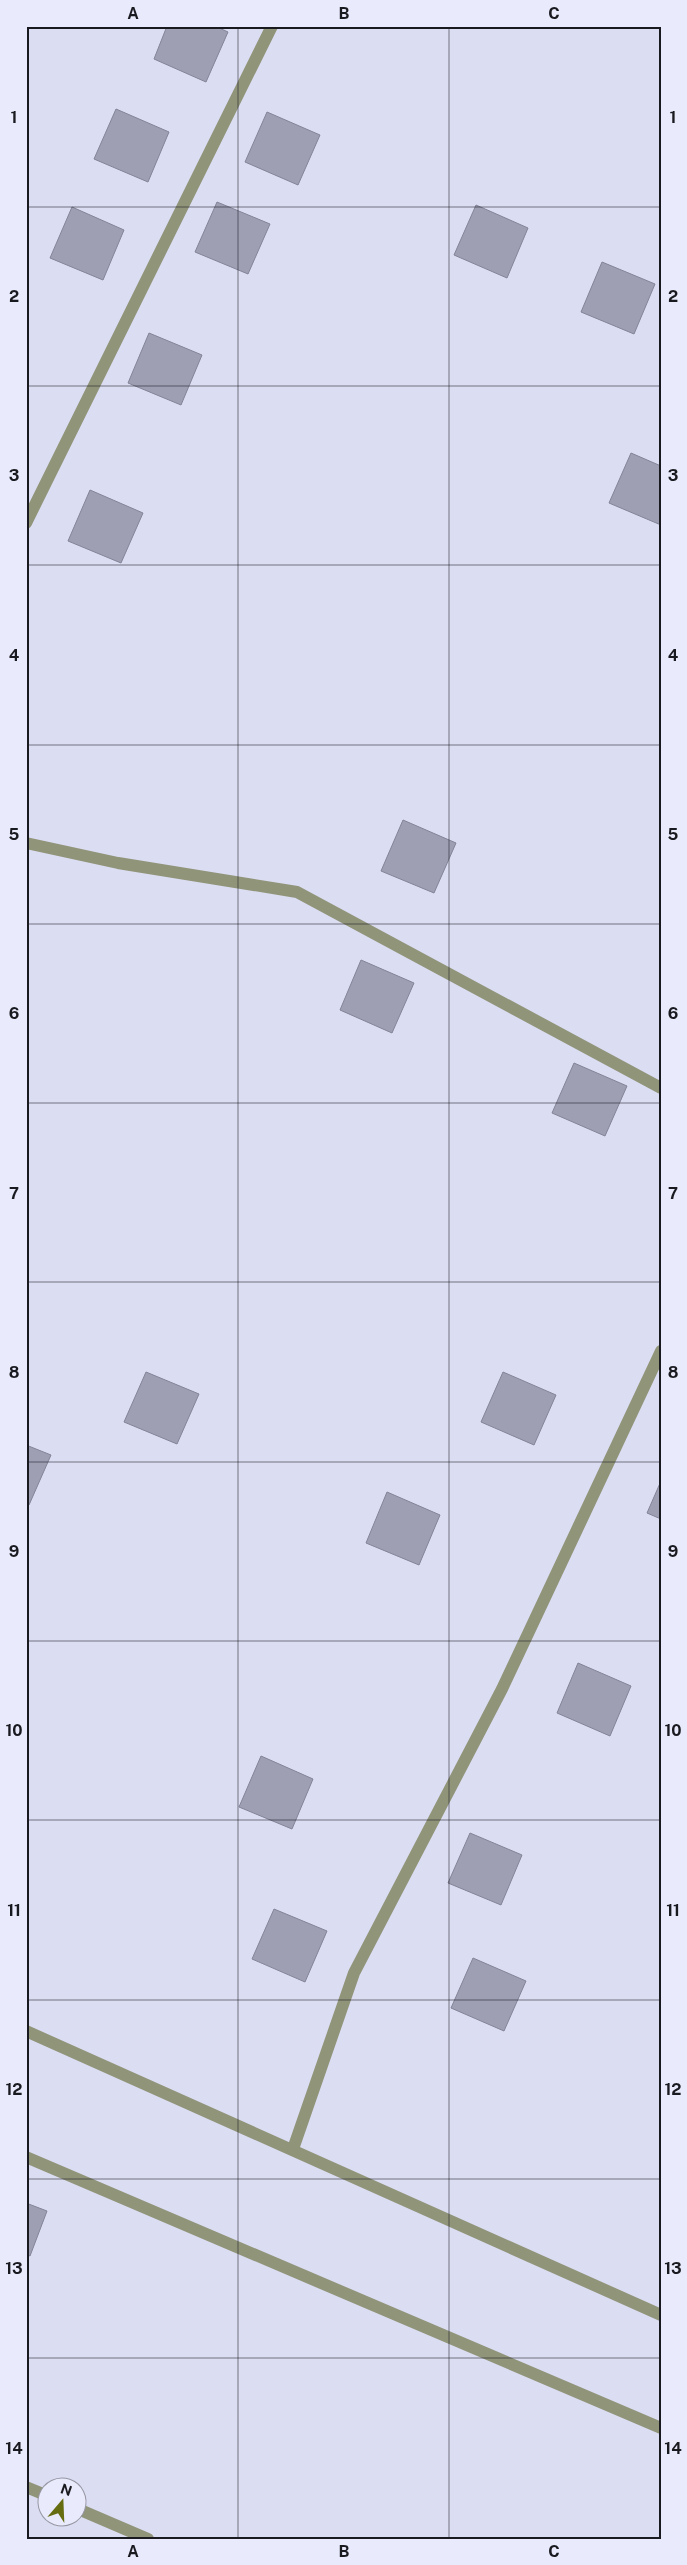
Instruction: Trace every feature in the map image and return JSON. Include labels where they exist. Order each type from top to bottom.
[{"type":"street","points":[[26,523],[272,26]]},
{"type":"street","points":[[26,843],[118,863],[297,892],[661,1088]]},
{"type":"street","points":[[293,2149],[354,1972],[502,1689],[661,1351]]},
{"type":"street","points":[[26,2031],[661,2314]]},
{"type":"street","points":[[26,2157],[661,2428]]},
{"type":"street","points":[[26,2487],[38,2492]]},
{"type":"street","points":[[88,2514],[142,2538]]},
{"type":"building","points":[[167,26],[215,26],[228,32],[206,82],[154,59]]},
{"type":"building","points":[[116,109],[169,132],[148,182],[94,159]]},
{"type":"building","points":[[267,112],[320,135],[298,185],[245,162]]},
{"type":"building","points":[[217,202],[270,224],[248,274],[195,252]]},
{"type":"building","points":[[476,205],[528,228],[507,278],[454,255]]},
{"type":"building","points":[[72,207],[124,230],[103,280],[50,258]]},
{"type":"building","points":[[602,262],[655,284],[634,334],[581,312]]},
{"type":"building","points":[[149,333],[202,355],[181,405],[128,383]]},
{"type":"building","points":[[631,453],[661,466],[661,525],[609,503]]},
{"type":"building","points":[[90,490],[143,513],[121,563],[68,541]]},
{"type":"building","points":[[403,820],[456,843],[434,893],[381,871]]},
{"type":"building","points":[[361,960],[414,983],[392,1033],[340,1010]]},
{"type":"building","points":[[574,1063],[627,1086],[605,1136],[552,1113]]},
{"type":"building","points":[[146,1372],[199,1394],[177,1444],[124,1422]]},
{"type":"building","points":[[503,1372],[556,1395],[534,1445],[481,1422]]},
{"type":"building","points":[[26,1445],[51,1455],[29,1505],[26,1504]]},
{"type":"building","points":[[661,1481],[661,1519],[647,1513]]},
{"type":"building","points":[[387,1492],[440,1515],[419,1565],[366,1543]]},
{"type":"building","points":[[578,1663],[631,1686],[610,1736],[557,1713]]},
{"type":"building","points":[[261,1756],[313,1779],[292,1829],[239,1807]]},
{"type":"building","points":[[470,1833],[522,1855],[501,1905],[448,1883]]},
{"type":"building","points":[[274,1909],[327,1931],[305,1982],[252,1959]]},
{"type":"building","points":[[473,1958],[526,1981],[504,2031],[451,2008]]},
{"type":"building","points":[[26,2203],[47,2211],[30,2256],[26,2254]]}]
